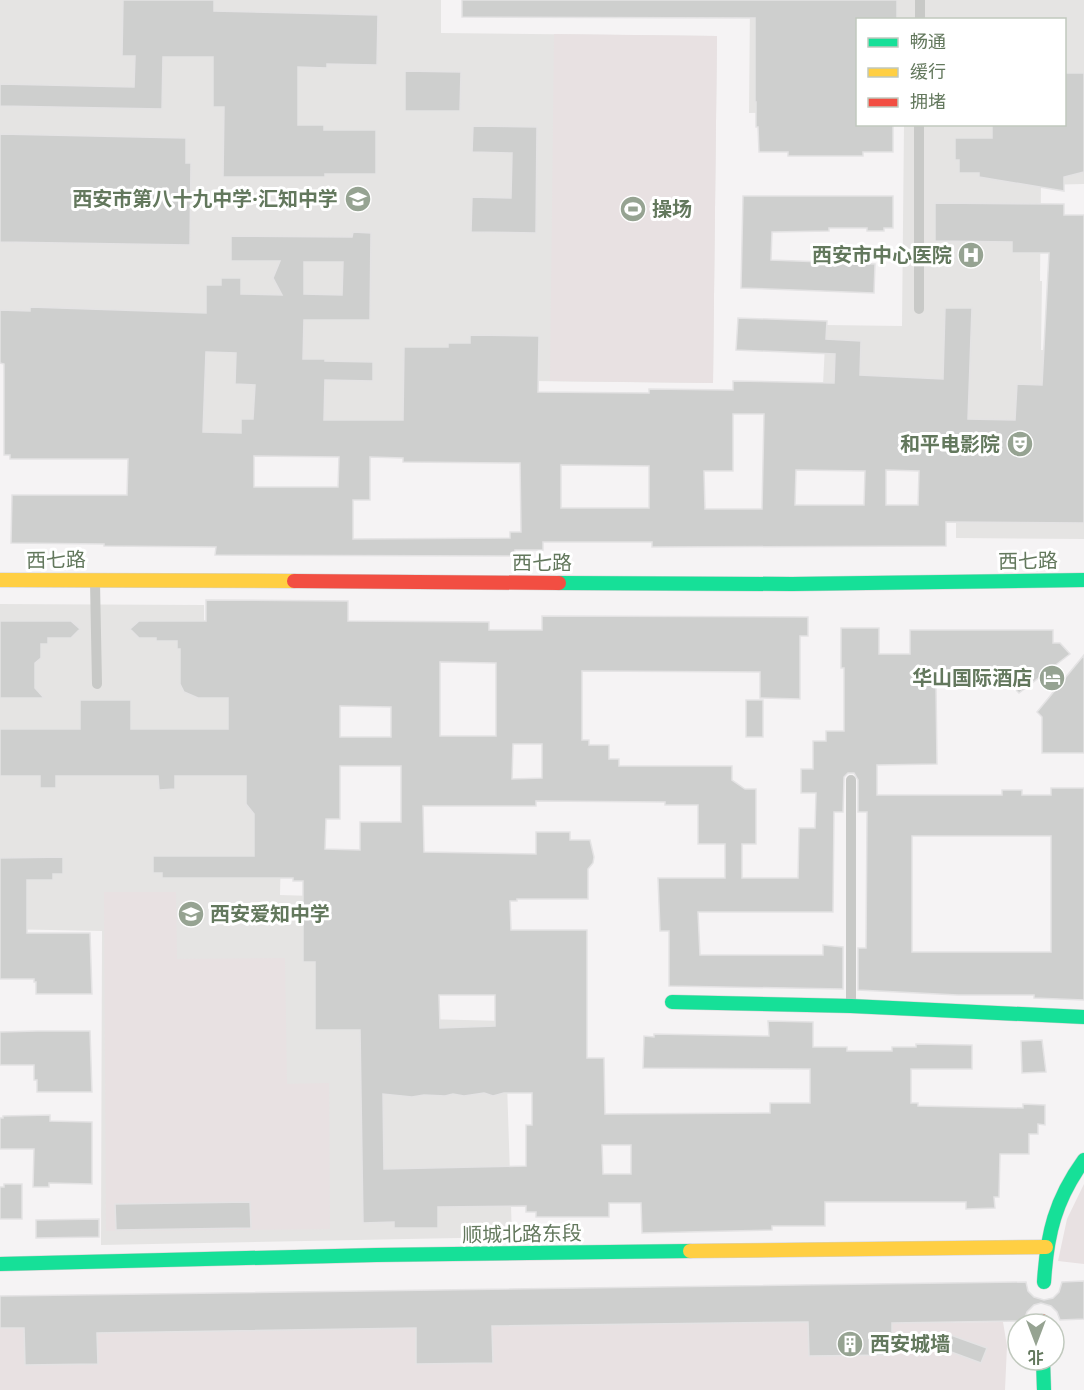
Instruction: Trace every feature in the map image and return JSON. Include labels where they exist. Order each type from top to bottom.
[{"type":"street","name":"西七路","points":[[0,580],[792,584],[1084,580]]},
{"type":"street","points":[[672,1002],[851,1006],[1084,1017]]},
{"type":"street","points":[[1044,1282],[1046,1247],[1053,1213],[1073,1173],[1084,1160]]},
{"type":"street","name":"顺城北路东段","points":[[0,1264],[376,1255],[1046,1247]]},
{"type":"street","points":[[1043,1372],[1044,1390]]},
{"type":"lane","points":[[920,0],[920,18]]},
{"type":"lane","points":[[919,309],[920,126]]},
{"type":"lane","points":[[95,579],[97,684]]},
{"type":"lane","points":[[851,780],[851,1006]]},
{"type":"shaded area","name":"西安市第八十九中学·汇知中学","points":[[0,0],[441,0],[441,33],[717,36],[713,383],[530,381],[453,454],[196,450],[0,361]]},
{"type":"shaded area","name":"西安市中心医院","points":[[750,0],[1084,0],[1084,184],[1041,185],[1040,281],[1042,281],[1041,350],[1084,351],[1084,539],[956,538],[956,424],[821,424],[826,325],[902,326],[904,126],[1066,126],[1066,18],[856,18],[856,111],[749,113]]},
{"type":"shaded area","name":"操场","points":[[554,34],[717,36],[713,383],[550,381]]},
{"type":"shaded area","name":"西安爱知中学","points":[[0,604],[204,605],[204,673],[285,674],[280,895],[381,898],[384,1018],[505,1021],[512,1237],[101,1245],[102,931],[0,929]]},
{"type":"shaded area","points":[[104,892],[176,892],[177,959],[285,958],[287,1084],[329,1083],[330,1229],[106,1231]]},
{"type":"shaded area","points":[[1084,1184],[1084,1264],[1058,1261],[1067,1219]]},
{"type":"shaded area","points":[[808,1322],[809,1356],[892,1355],[892,1323],[1003,1322],[1006,1340],[1005,1390],[0,1390],[0,1328],[24,1328],[25,1365],[98,1364],[97,1333],[416,1328],[416,1363],[493,1363],[492,1326]]},
{"type":"building","points":[[123,0],[214,0],[214,11],[378,15],[377,65],[327,64],[327,68],[298,67],[298,125],[324,125],[324,130],[376,130],[376,174],[325,174],[325,177],[223,177],[224,107],[213,107],[213,57],[163,57],[162,109],[0,106],[0,84],[134,87],[135,56],[122,56]]},
{"type":"building","points":[[462,0],[897,0],[897,18],[856,18],[856,126],[893,126],[893,152],[863,152],[863,156],[788,156],[788,152],[759,152],[755,102],[755,18],[462,17]]},
{"type":"building","points":[[405,71],[461,72],[460,111],[405,111]]},
{"type":"building","points":[[1066,73],[1084,73],[1084,172],[1064,177],[1064,191],[979,177],[979,173],[959,173],[959,160],[955,160],[955,138],[992,138],[992,126],[1066,126]]},
{"type":"building","points":[[473,126],[537,127],[536,233],[471,232],[472,197],[511,198],[512,153],[472,152]]},
{"type":"building","points":[[0,134],[186,138],[186,163],[191,163],[190,245],[0,242]]},
{"type":"building","points":[[743,196],[893,196],[893,228],[884,228],[884,231],[867,231],[867,228],[829,228],[829,231],[772,232],[771,260],[875,264],[874,293],[741,288]]},
{"type":"building","points":[[935,203],[1064,204],[1064,215],[1084,215],[1084,523],[946,522],[946,546],[652,547],[652,542],[543,542],[543,550],[515,550],[515,556],[215,555],[216,547],[11,543],[12,495],[127,495],[128,459],[10,459],[10,455],[4,455],[4,364],[0,363],[0,310],[30,311],[30,307],[206,313],[206,285],[221,285],[221,278],[241,278],[241,294],[282,295],[273,278],[280,261],[231,261],[231,236],[352,237],[353,232],[371,233],[370,320],[304,320],[303,359],[373,362],[373,381],[325,380],[324,420],[403,420],[404,347],[448,347],[448,343],[470,343],[470,335],[539,336],[538,392],[649,393],[649,389],[733,390],[733,381],[834,383],[835,354],[736,350],[738,318],[827,321],[826,339],[861,341],[860,375],[943,379],[945,308],[972,308],[968,419],[1015,420],[1017,384],[1042,385],[1049,253],[1012,253],[1012,242],[935,241]],"holes":[[[304,262],[343,262],[342,295],[304,294]],[[206,352],[236,353],[235,384],[255,385],[253,419],[241,419],[241,433],[203,432]],[[733,414],[764,414],[762,509],[705,509],[704,471],[733,471]],[[254,456],[339,457],[338,487],[254,487]],[[370,457],[403,458],[403,462],[520,463],[521,532],[510,532],[510,538],[353,539],[353,500],[370,500]],[[561,465],[649,466],[649,508],[561,508]],[[796,470],[865,471],[864,505],[795,505]],[[886,470],[919,471],[918,505],[886,505]]]},
{"type":"building","points":[[206,600],[348,601],[348,621],[489,622],[489,630],[542,630],[542,616],[808,617],[808,636],[800,636],[800,699],[760,698],[760,672],[582,671],[582,740],[589,740],[589,745],[609,745],[609,759],[619,759],[619,766],[732,766],[732,780],[745,789],[756,789],[756,844],[742,844],[742,878],[798,878],[799,828],[815,828],[816,793],[801,793],[801,769],[813,769],[813,741],[826,741],[826,731],[844,731],[844,668],[841,668],[841,628],[879,628],[879,654],[910,654],[910,630],[1053,630],[1053,643],[1060,643],[1070,654],[1019,693],[1012,686],[936,686],[937,764],[877,765],[877,795],[1002,795],[1002,790],[1022,790],[1022,795],[1051,795],[1051,788],[1084,788],[1084,1000],[1034,998],[1034,995],[958,995],[858,990],[858,948],[866,948],[867,812],[858,812],[858,780],[854,773],[848,773],[844,777],[843,812],[834,812],[833,912],[698,912],[700,955],[823,955],[823,945],[843,947],[843,989],[669,986],[669,931],[660,931],[658,878],[725,878],[725,844],[698,844],[698,805],[665,805],[665,802],[536,801],[536,806],[423,806],[424,852],[536,854],[536,832],[570,832],[570,840],[590,840],[594,857],[588,869],[588,899],[517,899],[517,901],[510,901],[511,930],[587,930],[587,1058],[604,1058],[605,1114],[770,1113],[770,1103],[810,1103],[810,1069],[643,1068],[644,1036],[654,1037],[654,1034],[769,1036],[768,1021],[813,1022],[813,1047],[847,1047],[847,1051],[892,1051],[892,1047],[916,1047],[916,1044],[972,1045],[972,1069],[911,1069],[911,1103],[918,1103],[918,1106],[1023,1108],[1023,1104],[1045,1105],[1045,1125],[1038,1124],[1038,1134],[1029,1134],[1029,1154],[1000,1154],[999,1197],[994,1197],[995,1208],[966,1209],[966,1202],[825,1202],[825,1226],[772,1226],[772,1230],[642,1233],[641,1203],[609,1203],[609,1217],[536,1217],[536,1212],[526,1212],[526,1206],[438,1207],[438,1228],[394,1228],[394,1222],[363,1223],[360,1030],[315,1030],[315,962],[303,962],[303,881],[293,881],[293,878],[162,878],[162,873],[153,873],[153,856],[254,856],[254,814],[246,804],[246,776],[175,776],[175,789],[159,790],[158,776],[56,776],[56,788],[40,788],[40,776],[0,776],[0,729],[80,729],[80,700],[131,700],[131,729],[228,729],[228,698],[198,698],[184,692],[180,684],[180,649],[177,649],[177,641],[139,638],[130,629],[139,621],[206,621]],"holes":[[[440,662],[496,663],[496,736],[440,736]],[[340,706],[391,707],[391,737],[340,737]],[[513,744],[542,744],[542,778],[512,779]],[[340,766],[401,766],[401,822],[360,822],[360,850],[325,849],[326,819],[340,819]],[[912,836],[1051,836],[1051,952],[912,952]],[[439,995],[495,995],[495,1026],[440,1028]],[[484,1093],[493,1096],[504,1093],[532,1093],[532,1125],[526,1125],[526,1166],[384,1169],[383,1094],[412,1097],[453,1094],[464,1096]],[[602,1145],[631,1145],[631,1174],[603,1174]]]},
{"type":"building","points":[[0,621],[71,621],[80,629],[71,638],[48,638],[48,644],[41,644],[41,658],[35,663],[35,688],[44,698],[0,698]]},
{"type":"building","points":[[1084,655],[1084,753],[1042,753],[1042,717],[1037,712]]},
{"type":"building","points":[[746,700],[763,700],[763,737],[746,737]]},
{"type":"building","points":[[63,857],[63,874],[53,874],[53,880],[27,880],[27,933],[90,933],[92,994],[36,994],[34,979],[0,979],[0,858]]},
{"type":"building","points":[[90,1031],[92,1092],[37,1092],[34,1065],[0,1065],[0,1032]]},
{"type":"building","points":[[1042,1040],[1046,1072],[1022,1073],[1021,1041]]},
{"type":"building","points":[[50,1115],[50,1121],[92,1122],[92,1184],[49,1183],[49,1187],[33,1187],[34,1149],[0,1149],[0,1118],[3,1116]]},
{"type":"building","points":[[4,1184],[22,1184],[22,1219],[0,1219],[0,1187],[4,1187]]},
{"type":"building","points":[[250,1202],[251,1228],[116,1230],[115,1204]]},
{"type":"building","points":[[99,1219],[99,1237],[36,1238],[36,1220]]},
{"type":"building","name":"西安城墙","points":[[1084,1281],[1084,1319],[1066,1320],[1066,1312],[1057,1312],[1051,1306],[1041,1303],[1034,1305],[1027,1312],[1006,1312],[1006,1321],[892,1323],[892,1355],[809,1356],[808,1322],[492,1326],[493,1363],[416,1364],[416,1328],[97,1333],[98,1364],[25,1365],[24,1328],[0,1328],[0,1296],[1026,1282],[1028,1291],[1034,1297],[1044,1300],[1053,1298],[1059,1292],[1062,1282]]},
{"type":"building","points":[[948,1334],[987,1348],[981,1363],[943,1349]]},
{"type":"traffic: fast","points":[[559,583],[792,584],[1084,580]]},
{"type":"traffic: fast","points":[[672,1002],[851,1006],[1084,1017]]},
{"type":"traffic: fast","points":[[1044,1282],[1047,1248],[1054,1218],[1066,1189],[1084,1160]]},
{"type":"traffic: fast","points":[[0,1264],[376,1255],[690,1251]]},
{"type":"traffic: fast","points":[[1043,1372],[1044,1390]]},
{"type":"traffic: slow","points":[[0,580],[294,581]]},
{"type":"traffic: slow","points":[[690,1251],[1046,1247]]},
{"type":"traffic: jam","points":[[294,581],[559,583]]},
{"type":"place","name":"西安市第八十九中学·汇知中学","points":[[358,199]]},
{"type":"place","name":"操场","points":[[633,209]]},
{"type":"place","name":"西安市中心医院","points":[[971,255]]},
{"type":"place","name":"和平电影院","points":[[1020,444]]},
{"type":"place","name":"华山国际酒店","points":[[1052,678]]},
{"type":"place","name":"西安爱知中学","points":[[191,914]]},
{"type":"place","name":"西安城墙","points":[[850,1344]]}]
